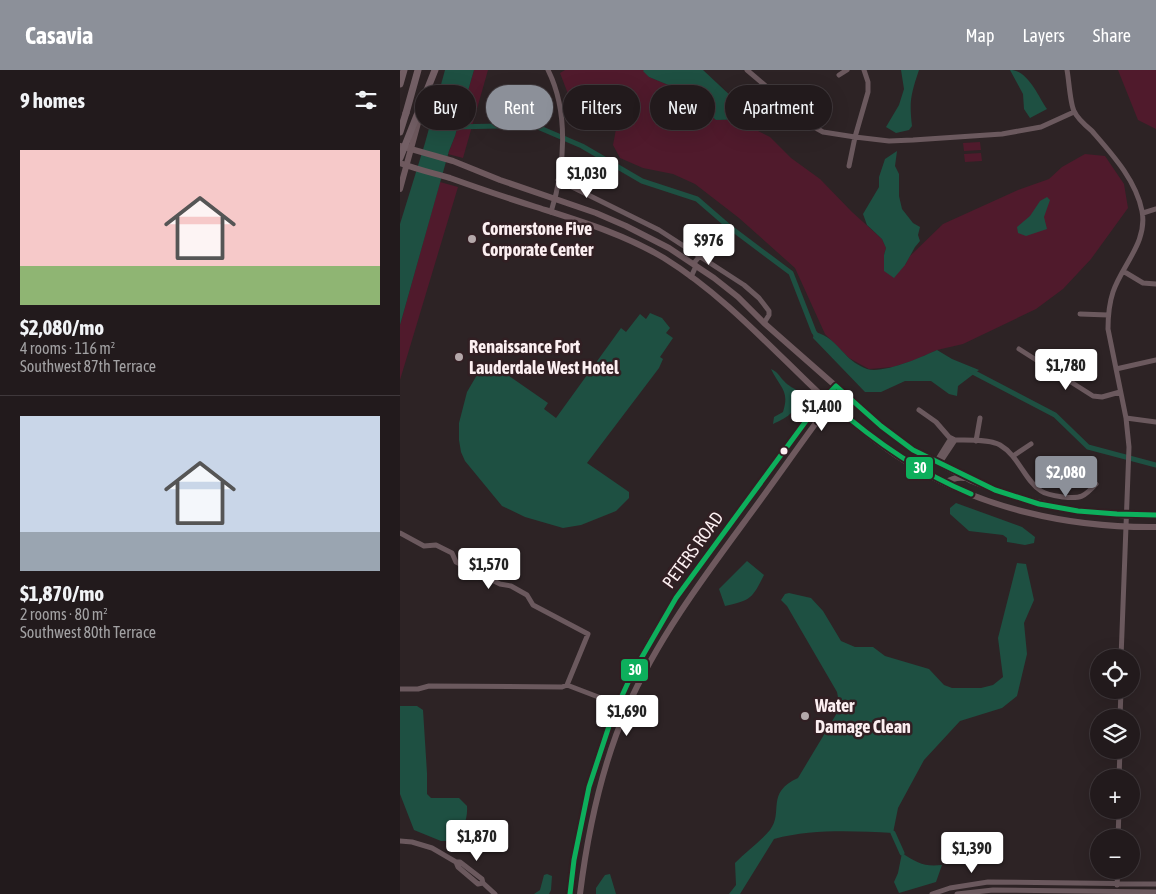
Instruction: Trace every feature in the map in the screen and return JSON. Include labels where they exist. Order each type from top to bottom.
[{"type":"highway","points":[[400,84],[404,70]]},
{"type":"highway","points":[[400,132],[418,70]]},
{"type":"highway","points":[[400,158],[434,70]]},
{"type":"main road","points":[[429,85],[434,70]]},
{"type":"main road","points":[[400,128],[415,119]]},
{"type":"main road","points":[[400,189],[403,164],[416,130]]},
{"type":"main road","points":[[400,146],[453,161],[555,200],[596,213],[669,248],[738,297],[764,323],[888,432],[910,448],[938,463],[1002,493],[1156,527]]},
{"type":"main road","points":[[403,164],[622,236],[663,258],[708,288],[727,304],[825,398],[852,421],[904,460],[945,483],[997,504],[1068,520],[1127,521],[1156,515]]},
{"type":"main road","name":"PETERS ROAD","points":[[570,894],[575,851],[589,787],[618,704],[647,646],[676,598],[825,398],[836,386]]},
{"type":"main road","name":"PETERS ROAD","points":[[580,894],[588,834],[599,789],[627,708],[660,642],[683,606],[831,403],[842,392]]},
{"type":"main road","points":[[945,483],[958,477],[972,480]]},
{"type":"street","points":[[548,70],[558,94],[563,129],[563,145],[552,212]]},
{"type":"street","points":[[746,70],[822,132],[855,137],[889,141],[1002,134],[1041,127],[1074,112]]},
{"type":"street","points":[[839,75],[847,70]]},
{"type":"street","points":[[849,166],[868,92],[868,82],[864,70]]},
{"type":"street","points":[[1067,70],[1074,112],[1128,176],[1137,194],[1142,213],[1141,232],[1136,249],[1113,292],[1108,315],[1108,329],[1126,418],[1129,447],[1121,649]]},
{"type":"street","points":[[558,180],[659,230],[702,256],[744,285],[759,298],[769,311],[769,315],[764,323]]},
{"type":"street","points":[[1142,213],[1156,209]]},
{"type":"street","points":[[690,277],[696,266],[703,259],[702,256]]},
{"type":"street","points":[[1123,272],[1143,283],[1156,284]]},
{"type":"street","points":[[1080,314],[1108,315]]},
{"type":"street","points":[[1019,349],[1092,396],[1102,398],[1120,392]]},
{"type":"street","points":[[1116,369],[1156,360]]},
{"type":"street","points":[[919,410],[936,422],[953,439],[999,444],[1013,456],[1041,491],[1055,496],[1077,499],[1086,495],[1096,484]]},
{"type":"street","points":[[976,441],[980,418]]},
{"type":"street","points":[[1126,418],[1156,422]]},
{"type":"street","points":[[938,463],[953,439]]},
{"type":"street","points":[[1013,456],[1031,444]]},
{"type":"street","points":[[400,533],[424,546],[436,545],[452,553],[456,562],[500,584],[511,586],[526,595],[533,605],[588,634],[567,684],[562,687],[429,686],[418,689],[400,689]]},
{"type":"street","points":[[567,684],[627,708]]},
{"type":"street","points":[[400,841],[412,842],[432,848],[456,862],[458,867],[478,884],[482,883],[495,894]]},
{"type":"street","points":[[1117,891],[1118,879]]},
{"type":"street","points":[[932,894],[971,884],[1007,882],[1156,884]]},
{"type":"street","points":[[992,890],[1007,882]]},
{"type":"street","points":[[1003,890],[1017,883]]},
{"type":"street","points":[[957,894],[992,890],[1156,892]]},
{"type":"shaded area","points":[[445,70],[474,70],[470,85],[441,85]]},
{"type":"shaded area","points":[[474,70],[488,70],[476,112],[476,85],[470,85]]},
{"type":"shaded area","points":[[565,70],[644,70],[649,77],[668,85],[650,85],[650,130],[715,130],[715,119],[725,120],[725,130],[756,130],[770,137],[791,158],[820,179],[882,239],[886,248],[884,255],[905,265],[910,256],[943,224],[1018,190],[1049,179],[1062,167],[1085,154],[1105,156],[1124,184],[1128,208],[1091,259],[1063,289],[1036,309],[963,344],[937,350],[893,367],[869,369],[849,358],[825,334],[795,268],[739,218],[695,184],[673,174],[643,168],[620,158],[613,145],[616,130],[640,130],[640,85],[565,85],[560,73]]},
{"type":"shaded area","points":[[703,70],[725,91],[725,120],[715,119],[715,85],[668,85],[649,77],[643,71]]},
{"type":"shaded area","points":[[901,70],[919,70],[911,98],[912,126],[909,130],[896,133],[886,127],[899,105],[904,89]]},
{"type":"shaded area","points":[[1010,70],[1022,74],[1027,79],[1047,109],[1030,118],[1024,109],[1023,94]]},
{"type":"shaded area","points":[[1118,70],[1156,70],[1156,129],[1138,120]]},
{"type":"shaded area","points":[[429,130],[457,130],[449,151],[400,325],[400,224]]},
{"type":"shaded area","points":[[457,130],[471,130],[463,158],[448,154]]},
{"type":"shaded area","points":[[980,142],[981,150],[964,151],[963,143]]},
{"type":"shaded area","points":[[897,151],[895,166],[899,174],[899,196],[902,209],[913,223],[920,227],[918,235],[920,241],[905,265],[894,278],[884,271],[886,248],[882,239],[867,225],[863,214],[879,187],[879,177],[885,159]]},
{"type":"shaded area","points":[[981,153],[982,161],[965,162],[964,154]]},
{"type":"shaded area","points":[[440,182],[458,187],[400,380],[400,325]]},
{"type":"shaded area","points":[[1047,197],[1050,200],[1044,217],[1047,229],[1026,236],[1018,233],[1017,227],[1030,216],[1040,201]]},
{"type":"shaded area","points":[[650,313],[662,318],[670,328],[666,333],[673,338],[660,357],[663,359],[659,368],[587,463],[629,492],[629,498],[616,511],[581,525],[563,528],[525,517],[502,506],[465,461],[459,440],[459,423],[467,392],[481,368],[488,364],[496,367],[548,403],[544,409],[556,418],[621,328],[626,332],[640,314],[646,319]]},
{"type":"shaded area","points":[[814,332],[828,337],[852,361],[867,369],[874,370],[892,367],[937,350],[952,359],[979,370],[958,386],[957,396],[949,394],[931,381],[905,381],[881,392],[865,392],[813,338]]},
{"type":"shaded area","points":[[771,369],[799,392],[792,412],[773,424],[774,417],[783,412],[785,394]]},
{"type":"shaded area","points":[[956,503],[1022,527],[1035,537],[1034,543],[1025,545],[1007,542],[1007,538],[1003,535],[969,531],[950,514],[950,508]]},
{"type":"shaded area","points":[[747,561],[764,575],[750,597],[725,606],[719,589]]},
{"type":"shaded area","points":[[1017,563],[1026,564],[1034,600],[1024,623],[1027,654],[1017,696],[1002,708],[960,721],[924,760],[898,808],[893,833],[818,832],[774,839],[740,894],[729,894],[736,885],[735,863],[770,830],[776,816],[778,796],[788,784],[798,778],[840,708],[837,692],[787,606],[781,600],[785,594],[789,593],[811,598],[823,611],[841,641],[855,647],[873,647],[885,656],[929,669],[944,685],[952,688],[981,688],[993,685],[1003,677],[998,638]]},
{"type":"shaded area","points":[[400,706],[417,706],[423,710],[427,794],[431,798],[459,798],[467,806],[464,824],[455,841],[441,841],[414,830],[400,794]]},
{"type":"shaded area","points":[[902,853],[921,864],[942,865],[936,882],[899,893],[894,882]]},
{"type":"shaded area","points":[[610,874],[616,894],[596,894],[596,888],[605,875]]},
{"type":"shaded area","points":[[544,875],[552,876],[549,894],[534,894],[540,890]]},
{"type":"waterway","points":[[476,126],[486,126]]},
{"type":"waterway","points":[[545,130],[582,146],[642,181],[697,199],[727,225],[791,273],[817,336]]},
{"type":"waterway","points":[[969,370],[1055,415],[1088,447],[1156,465]]},
{"type":"waterway","points":[[893,833],[902,853]]},
{"type":"transit line","name":"30","points":[[570,894],[574,860],[589,787],[611,720],[631,676],[676,598],[817,406],[836,386],[881,426],[913,450],[995,490],[1039,504],[1078,511],[1156,515]]},
{"type":"transit line","name":"30","points":[[818,421],[831,403],[880,443],[915,466],[971,494]]},
{"type":"place","name":"Cornerstone Five Corporate Center","points":[[472,239]]},
{"type":"place","name":"Renaissance Fort Lauderdale West Hotel","points":[[459,357]]},
{"type":"place","name":"Water Damage Clean","points":[[805,716]]}]
